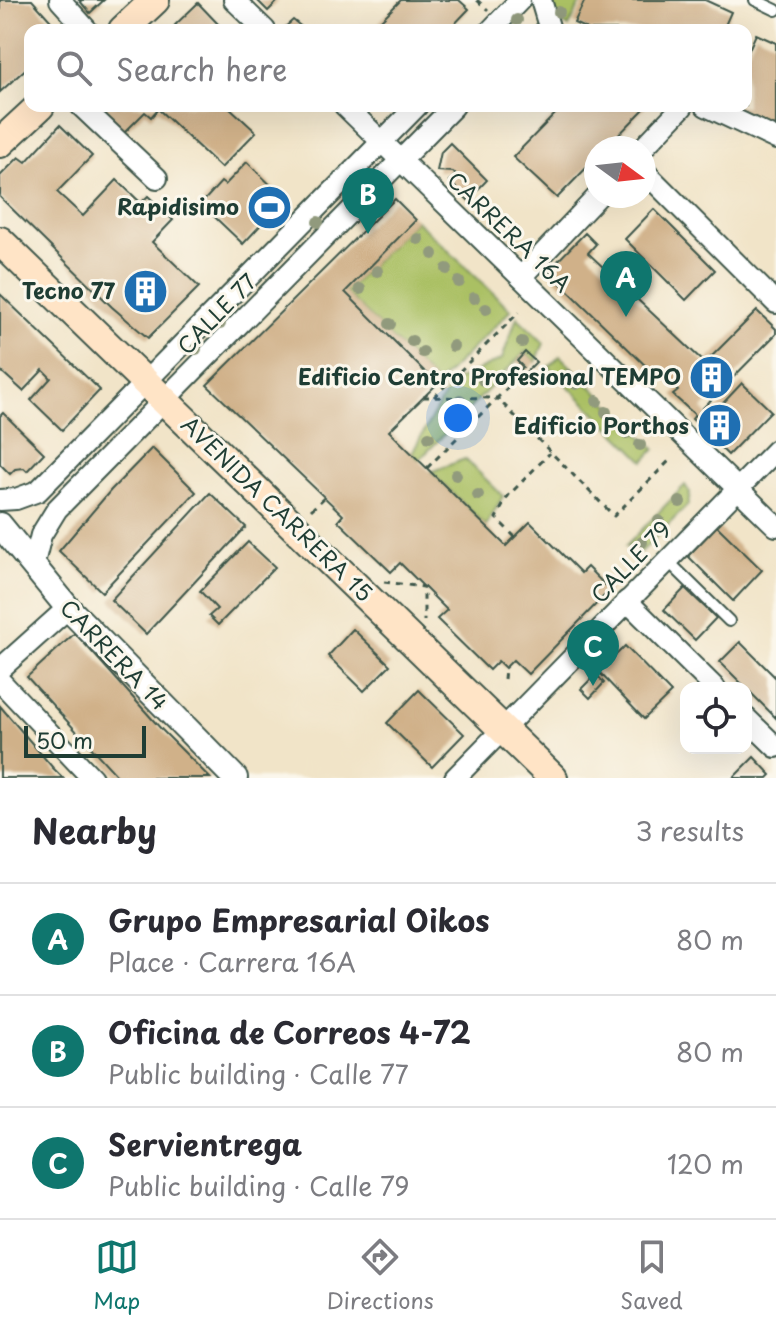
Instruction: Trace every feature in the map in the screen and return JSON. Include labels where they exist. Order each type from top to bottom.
[{"type":"main road","points":[[129,24],[155,0]]},
{"type":"main road","points":[[0,143],[34,112]]},
{"type":"main road","name":"AVENIDA CARRERA 15","points":[[0,241],[553,778]]},
{"type":"street","points":[[60,0],[82,24]]},
{"type":"street","points":[[234,0],[259,24]]},
{"type":"street","points":[[497,24],[520,0]]},
{"type":"street","points":[[541,0],[548,24]]},
{"type":"street","points":[[87,112],[157,178]]},
{"type":"street","name":"CARRERA 16A","points":[[351,112],[776,526]]},
{"type":"street","name":"CALLE 77","points":[[33,567],[41,535],[57,509],[156,391],[411,112]]},
{"type":"street","name":"CALLE 77","points":[[0,500],[16,499],[38,491],[156,391],[448,112]]},
{"type":"street","points":[[654,136],[677,112]]},
{"type":"street","points":[[719,112],[776,139]]},
{"type":"street","points":[[656,183],[776,303]]},
{"type":"street","points":[[521,277],[587,208]]},
{"type":"street","name":"CALLE 79","points":[[455,778],[776,450]]},
{"type":"street","name":"CARRERA 14","points":[[0,525],[68,608],[235,778]]},
{"type":"street","points":[[627,601],[709,682]]},
{"type":"street","points":[[0,669],[68,608]]},
{"type":"street","points":[[0,681],[92,778]]},
{"type":"street","points":[[752,724],[776,747]]},
{"type":"lane","points":[[755,0],[776,10]]},
{"type":"lane","points":[[667,560],[729,621]]},
{"type":"path","points":[[434,397],[519,312]]},
{"type":"path","points":[[427,468],[522,374]]},
{"type":"path","points":[[423,397],[497,398],[614,516],[670,460]]},
{"type":"path","points":[[515,537],[496,518],[501,505],[550,452]]},
{"type":"path","points":[[311,510],[325,497]]},
{"type":"path","points":[[384,582],[424,587],[424,621]]},
{"type":"path","points":[[504,679],[505,668]]},
{"type":"green space","points":[[551,0],[582,0],[570,24],[557,19]]},
{"type":"green space","points":[[416,220],[511,310],[437,384],[345,292]]},
{"type":"green space","points":[[517,317],[544,343],[536,362],[525,352],[419,460],[412,453],[451,383],[502,359]]},
{"type":"green space","points":[[560,356],[655,449],[644,461],[549,367]]},
{"type":"green space","points":[[465,459],[503,496],[486,526],[431,472]]},
{"type":"green space","points":[[685,485],[690,493],[688,505],[641,552],[626,546]]},
{"type":"building","points":[[0,0],[32,0],[54,24],[24,24],[24,70],[0,92]]},
{"type":"building","points":[[79,0],[104,0],[90,13]]},
{"type":"building","points":[[257,0],[279,0],[268,11]]},
{"type":"building","points":[[401,0],[459,0],[469,9],[455,24],[377,24]]},
{"type":"building","points":[[585,0],[705,0],[731,12],[726,24],[574,23]]},
{"type":"building","points":[[198,3],[218,24],[176,24]]},
{"type":"building","points":[[756,34],[776,43],[776,127],[743,112],[752,112],[752,43]]},
{"type":"building","points":[[102,112],[145,112],[124,133]]},
{"type":"building","points":[[161,112],[234,112],[256,132],[221,168]]},
{"type":"building","points":[[557,112],[641,112],[618,136],[584,136],[584,170],[557,198],[513,157]]},
{"type":"building","points":[[60,125],[92,156],[57,192],[83,216],[117,180],[141,203],[148,196],[173,220],[152,242],[199,287],[148,338],[0,197],[0,176],[19,157],[26,162]]},
{"type":"building","points":[[450,143],[487,180],[468,200],[449,181],[456,175],[453,172],[437,171],[441,152]]},
{"type":"building","points":[[247,162],[285,199],[243,244],[201,204],[221,182],[225,185]]},
{"type":"building","points":[[395,199],[416,220],[345,292],[437,384],[389,431],[506,546],[530,522],[581,573],[587,567],[610,590],[528,674],[513,660],[505,668],[498,661],[489,670],[437,619],[447,610],[400,563],[391,572],[338,521],[343,515],[207,385]]},
{"type":"building","points":[[654,209],[715,270],[686,300],[625,239]]},
{"type":"building","points":[[585,233],[596,244],[588,253],[705,363],[757,311],[776,329],[776,334],[702,409],[710,417],[742,383],[771,411],[728,455],[692,419],[695,415],[673,395],[678,391],[657,369],[652,372],[548,271]]},
{"type":"building","points":[[0,294],[100,390],[62,430],[31,400],[51,378],[43,370],[23,391],[0,370]]},
{"type":"building","points":[[525,352],[536,362],[523,375],[519,371],[523,367],[517,361]]},
{"type":"building","points":[[3,413],[44,453],[27,471],[24,468],[15,469],[10,474],[0,464],[0,416]]},
{"type":"building","points":[[152,448],[196,492],[102,592],[59,551]]},
{"type":"building","points":[[210,493],[246,527],[146,634],[111,600]]},
{"type":"building","points":[[717,526],[762,570],[733,601],[688,556]]},
{"type":"building","points":[[248,542],[275,567],[218,625],[209,616],[217,609],[200,591]]},
{"type":"building","points":[[685,588],[716,618],[695,640],[664,610]]},
{"type":"building","points":[[353,629],[390,665],[364,691],[328,656]]},
{"type":"building","points":[[75,633],[162,730],[210,778],[119,778],[27,677]]},
{"type":"building","points":[[740,642],[776,678],[776,718],[752,694],[752,682],[740,682],[720,662]]},
{"type":"building","points":[[625,646],[671,693],[644,719],[599,672]]},
{"type":"building","points":[[596,674],[604,683],[590,698],[581,689]]},
{"type":"building","points":[[419,690],[464,734],[432,767],[387,723]]},
{"type":"building","points":[[0,706],[53,768],[63,778],[0,778]]},
{"type":"building","points":[[754,757],[771,775],[768,778],[733,778]]},
{"type":"place","name":"Rapidisimo","points":[[270,207]]},
{"type":"place","name":"Oficina de Correos 4-72","points":[[368,234]]},
{"type":"place","name":"Tecno 77","points":[[146,291]]},
{"type":"place","name":"Grupo Empresarial Oikos","points":[[626,317]]},
{"type":"place","name":"Edificio Centro Profesional TEMPO","points":[[712,377]]},
{"type":"place","name":"Edificio Porthos","points":[[720,426]]},
{"type":"place","name":"Servientrega","points":[[593,686]]}]
